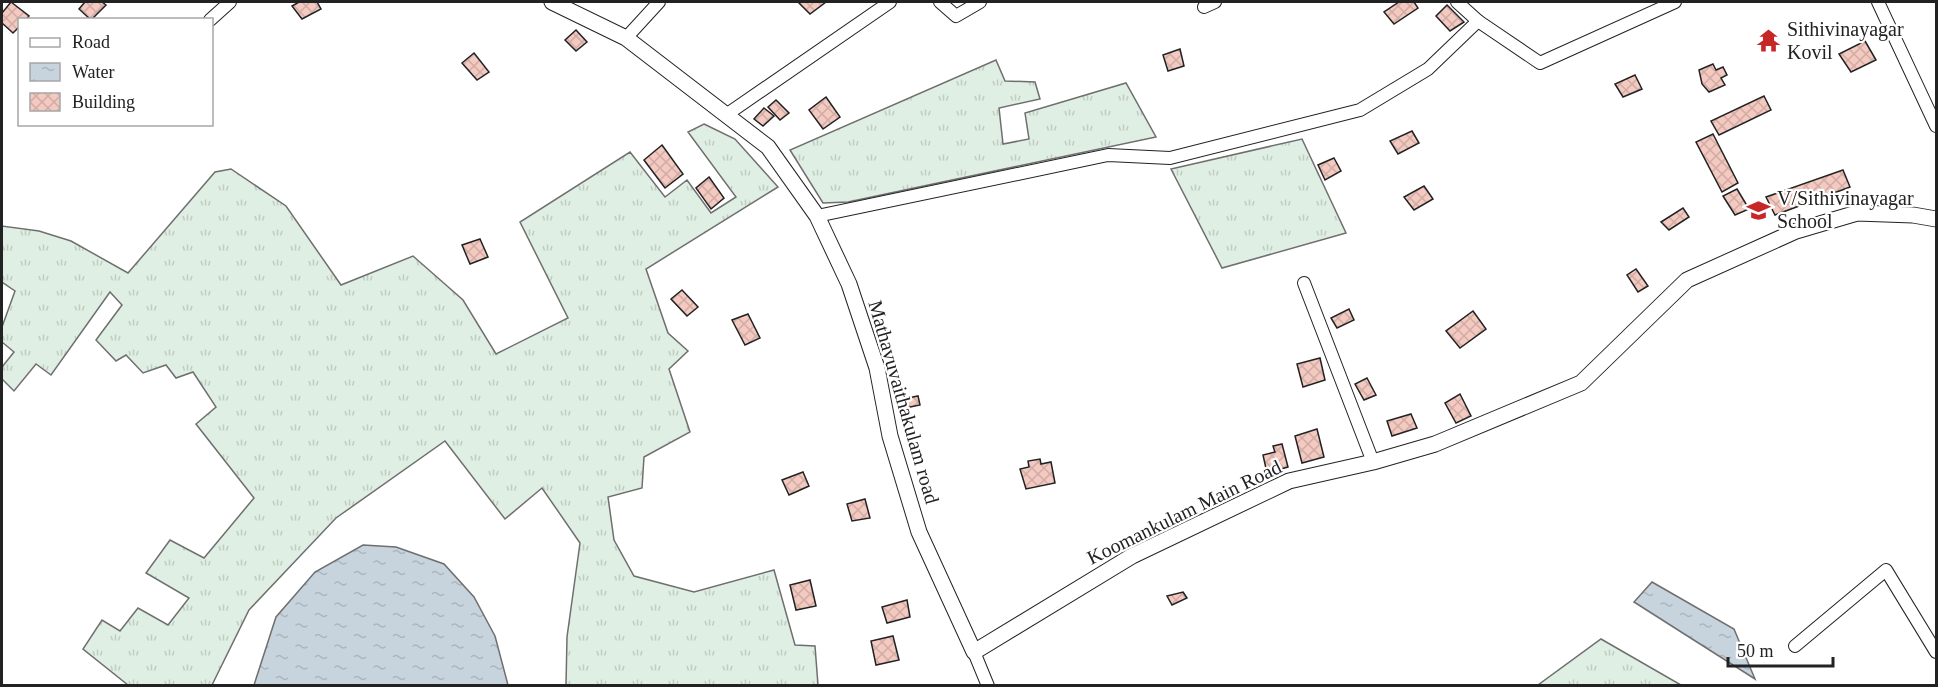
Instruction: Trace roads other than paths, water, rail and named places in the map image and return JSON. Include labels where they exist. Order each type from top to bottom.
[{"type":"street","points":[[212,18],[230,2]]},
{"type":"street","name":"Mathavuvaithakulam road","points":[[552,2],[626,38],[768,147],[817,216],[849,284],[877,368],[890,436],[919,532],[988,686]]},
{"type":"street","points":[[626,38],[659,2]]},
{"type":"street","points":[[726,115],[890,2]]},
{"type":"street","points":[[940,2],[956,16],[980,2]]},
{"type":"street","points":[[1457,2],[1478,21],[1540,63],[1675,2]]},
{"type":"street","points":[[1878,2],[1936,126]]},
{"type":"street","points":[[817,216],[1108,155],[1170,158],[1360,110],[1428,69],[1478,21]]},
{"type":"street","name":"Koomankulam Main Road","points":[[974,652],[1132,556],[1289,481],[1373,462],[1436,444],[1581,383],[1687,280],[1796,231],[1857,213],[1913,215],[1936,219]]},
{"type":"street","points":[[1304,284],[1373,462]]},
{"type":"street","points":[[1795,646],[1886,570],[1936,652]]},
{"type":"water","points":[[363,545],[396,547],[444,564],[474,597],[495,636],[508,685],[254,685],[276,617],[315,572]]},
{"type":"water","points":[[1652,582],[1734,629],[1755,679],[1634,602]]},
{"type":"place","name":"Sithivinayagar Kovil","points":[[1769,41]]},
{"type":"place","name":"V/Sithivinayagar School","points":[[1759,210]]}]
